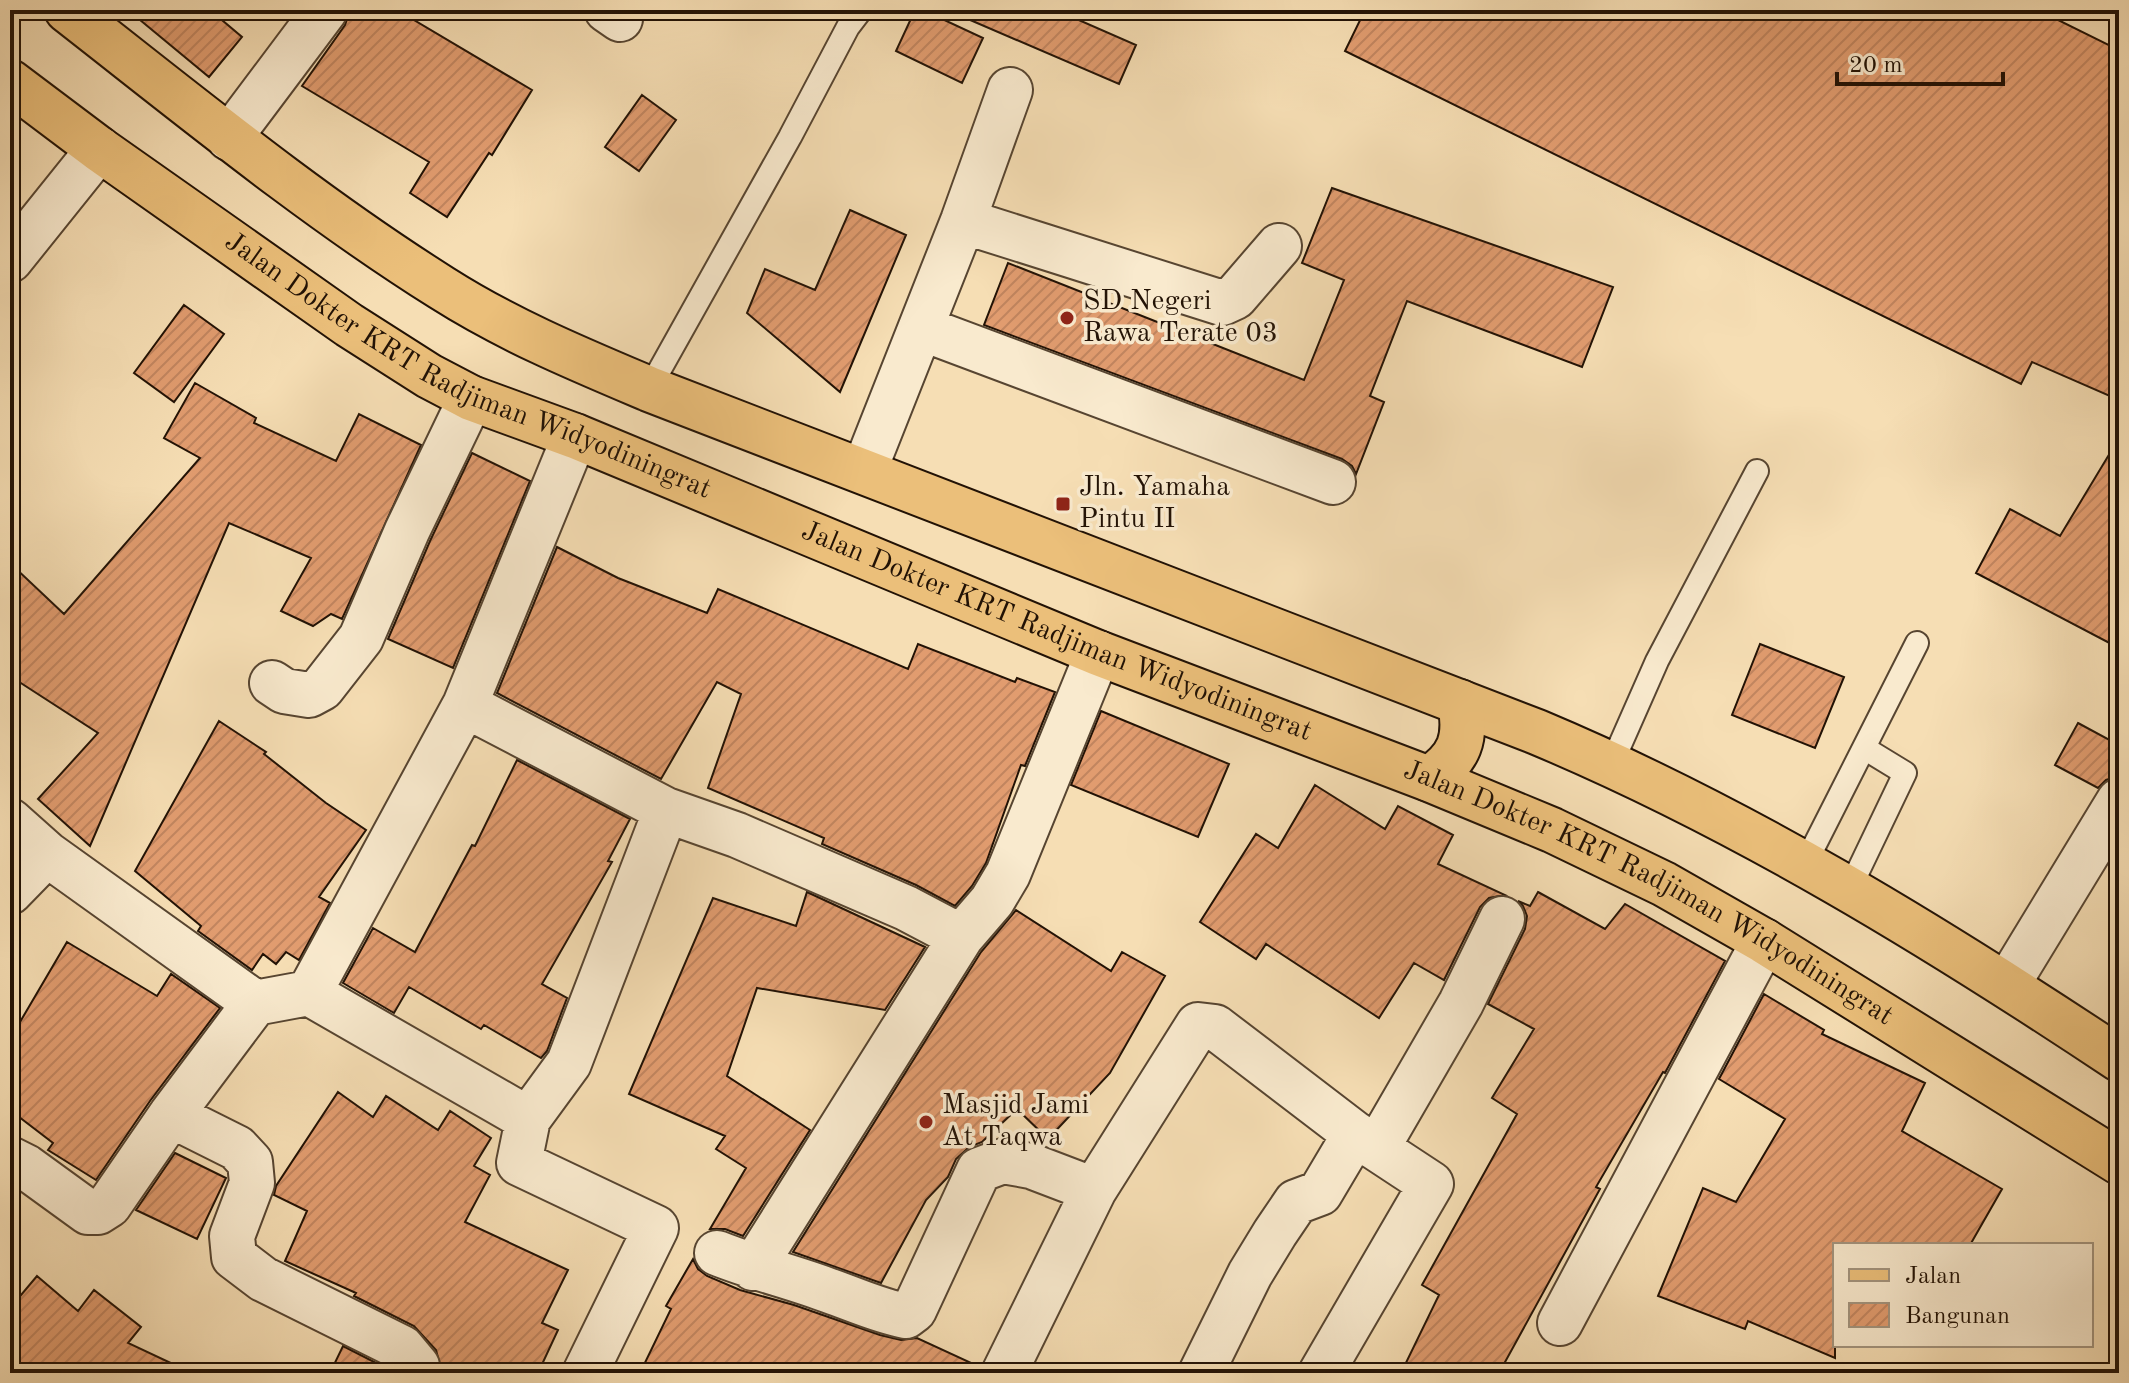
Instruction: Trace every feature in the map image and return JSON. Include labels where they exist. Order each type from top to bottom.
[{"type":"main road","name":"Jalan Dokter KRT Radjiman Widyodiningrat","points":[[67,10],[292,187],[443,289],[552,349],[1612,763],[1805,864],[2007,985],[2119,1059]]},
{"type":"main road","name":"Jalan Dokter KRT Radjiman Widyodiningrat","points":[[10,82],[99,149],[349,325],[429,376],[471,398],[575,436],[1098,653],[1429,779],[1552,830],[1664,884],[1764,941],[2119,1162]]},
{"type":"main road","points":[[1429,779],[1447,767],[1460,747],[1464,724],[1460,702]]},
{"type":"street","points":[[229,138],[325,10]]},
{"type":"street","points":[[864,471],[963,221],[1010,90]]},
{"type":"street","points":[[10,260],[99,149]]},
{"type":"street","points":[[963,221],[1222,303],[1235,297],[1279,246]]},
{"type":"street","points":[[921,328],[1333,482]]},
{"type":"street","points":[[272,683],[284,691],[309,695],[322,688],[361,638],[407,531],[471,398]]},
{"type":"street","points":[[309,993],[465,705],[575,436]]},
{"type":"street","points":[[1094,1190],[1031,1166],[1003,1161],[979,1170],[914,1310],[906,1316],[879,1311],[828,1290],[735,1260],[961,937],[992,901],[1008,874],[1098,653]]},
{"type":"street","points":[[465,705],[666,810],[737,835],[892,902],[961,937]]},
{"type":"street","points":[[2007,985],[2119,801]]},
{"type":"street","points":[[585,1373],[656,1228],[519,1163],[528,1119],[569,1063],[666,810]]},
{"type":"street","points":[[10,821],[47,854],[255,1003]]},
{"type":"street","points":[[10,892],[47,854]]},
{"type":"street","points":[[1201,1373],[1250,1274],[1275,1233],[1296,1202],[1320,1193],[1366,1141],[1461,1003],[1502,919]]},
{"type":"street","points":[[1560,1323],[1764,941]]},
{"type":"street","points":[[10,1159],[88,1212],[98,1212],[109,1205],[171,1115],[255,1003],[309,993],[528,1119]]},
{"type":"street","points":[[1004,1373],[1094,1190],[1198,1025],[1215,1027],[1366,1141],[1431,1184],[1321,1373]]},
{"type":"street","points":[[171,1115],[237,1148],[250,1162],[252,1183],[232,1236],[234,1257],[263,1279],[402,1348],[417,1366],[417,1373]]},
{"type":"lane","points":[[649,389],[848,27],[861,10]]},
{"type":"lane","points":[[1612,763],[1657,661],[1757,471]]},
{"type":"lane","points":[[1805,864],[1917,643]]},
{"type":"lane","points":[[1849,890],[1905,773],[1864,748]]},
{"type":"building","points":[[128,10],[210,10],[242,37],[209,77]]},
{"type":"building","points":[[350,10],[397,10],[532,90],[492,155],[489,153],[447,217],[410,193],[429,162],[302,86],[345,25]]},
{"type":"building","points":[[915,10],[923,10],[983,38],[962,83],[896,51]]},
{"type":"building","points":[[947,10],[1056,10],[1136,45],[1119,84]]},
{"type":"building","points":[[1365,10],[2038,10],[2119,50],[2119,400],[2032,362],[2021,384],[1345,51]]},
{"type":"building","points":[[642,95],[676,120],[639,171],[605,147]]},
{"type":"building","name":"SD Negeri Rawa Terate 03","points":[[1332,188],[1613,287],[1582,367],[1407,301],[1370,396],[1384,402],[1356,474],[1352,466],[1342,459],[984,325],[1008,263],[1304,380],[1344,280],[1302,263]]},
{"type":"building","points":[[850,210],[906,235],[840,392],[747,313],[765,269],[815,290]]},
{"type":"building","points":[[184,305],[224,334],[174,402],[134,373]]},
{"type":"building","points":[[195,383],[256,418],[254,423],[336,461],[359,414],[421,445],[342,619],[331,614],[313,626],[281,611],[311,558],[229,523],[90,846],[38,799],[98,733],[10,676],[10,563],[64,614],[200,458],[164,438]]},
{"type":"building","points":[[2119,438],[2119,648],[1976,573],[2010,509],[2060,536]]},
{"type":"building","points":[[472,453],[530,481],[453,668],[388,639]]},
{"type":"building","points":[[557,547],[618,578],[707,613],[718,589],[908,669],[918,644],[1015,682],[1017,678],[1055,692],[1025,766],[1021,765],[986,863],[955,906],[916,885],[822,844],[824,838],[708,788],[741,694],[717,682],[661,779],[497,693]]},
{"type":"building","points":[[1760,644],[1844,677],[1815,748],[1732,715]]},
{"type":"building","points":[[1101,711],[1229,764],[1198,837],[1071,785]]},
{"type":"building","points":[[219,721],[266,752],[264,754],[326,803],[366,830],[319,897],[330,903],[299,960],[286,952],[276,964],[263,954],[252,970],[198,931],[201,926],[135,871]]},
{"type":"building","points":[[2078,723],[2119,745],[2119,776],[2106,780],[2098,788],[2055,765]]},
{"type":"building","points":[[517,760],[630,819],[608,861],[612,862],[542,984],[567,998],[547,1051],[541,1058],[484,1025],[481,1029],[409,987],[394,1013],[343,983],[373,928],[415,952],[472,845],[475,846]]},
{"type":"building","points":[[1315,785],[1385,829],[1398,806],[1453,835],[1438,864],[1505,895],[1489,898],[1480,907],[1444,980],[1414,963],[1379,1018],[1266,944],[1256,959],[1200,922],[1256,834],[1278,848]]},
{"type":"building","points":[[807,892],[925,947],[885,1010],[757,988],[727,1076],[810,1130],[743,1236],[725,1229],[710,1229],[746,1168],[716,1149],[725,1136],[629,1094],[713,898],[796,926]]},
{"type":"building","points":[[1538,892],[1605,929],[1625,904],[1725,961],[1665,1073],[1596,1187],[1600,1189],[1499,1373],[1401,1373],[1439,1295],[1422,1285],[1517,1114],[1492,1098],[1534,1029],[1488,1004],[1525,929],[1527,916],[1518,901],[1530,906]]},
{"type":"building","points":[[1016,910],[1111,971],[1122,952],[1165,976],[1110,1073],[1048,1139],[1017,1109],[982,1142],[969,1147],[956,1159],[948,1177],[926,1200],[881,1283],[793,1252],[981,952]]},
{"type":"building","points":[[67,942],[157,996],[171,974],[220,1008],[96,1180],[48,1150],[53,1143],[10,1110],[10,1039]]},
{"type":"building","points":[[1764,994],[1824,1030],[1822,1034],[1925,1083],[1902,1131],[2002,1189],[1971,1243],[1833,1243],[1835,1358],[1748,1321],[1745,1329],[1658,1296],[1703,1188],[1736,1202],[1785,1119],[1719,1079]]},
{"type":"building","points":[[338,1092],[373,1117],[386,1096],[438,1130],[450,1111],[491,1138],[474,1166],[490,1175],[465,1222],[568,1270],[542,1323],[558,1330],[538,1373],[442,1373],[436,1350],[414,1326],[354,1296],[356,1293],[285,1261],[307,1211],[274,1195],[276,1186]]},
{"type":"building","points":[[175,1153],[226,1178],[197,1239],[136,1210]]},
{"type":"building","points":[[693,1259],[698,1269],[707,1276],[740,1290],[880,1335],[901,1340],[917,1338],[980,1367],[979,1373],[640,1373],[671,1309],[666,1306]]},
{"type":"building","points":[[37,1276],[78,1311],[94,1290],[141,1327],[128,1343],[192,1373],[10,1373],[10,1308]]},
{"type":"building","points":[[343,1346],[386,1368],[390,1373],[330,1373]]},
{"type":"place","name":"SD Negeri Rawa Terate 03","points":[[1067,318]]},
{"type":"place","name":"Jln. Yamaha Pintu II","points":[[1063,504]]},
{"type":"place","name":"Masjid Jami At Taqwa","points":[[926,1122]]}]
